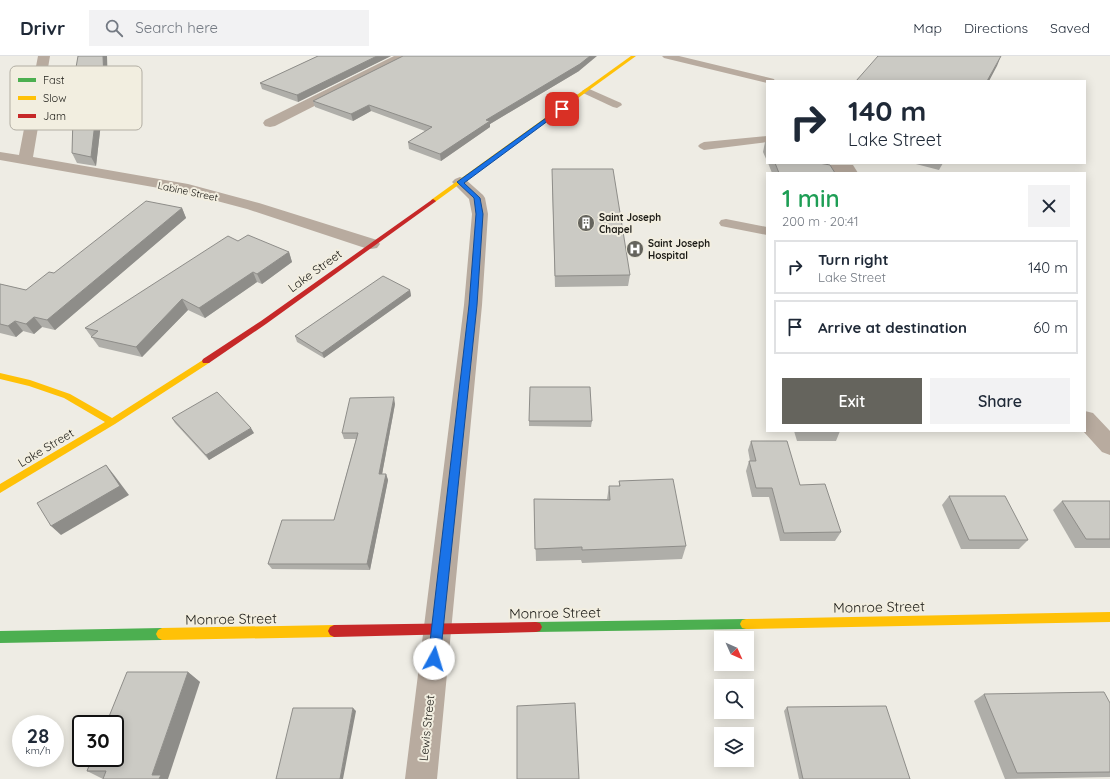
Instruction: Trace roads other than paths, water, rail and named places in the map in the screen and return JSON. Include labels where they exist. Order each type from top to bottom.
[{"type":"street","points":[[42,66],[44,56]]},
{"type":"street","points":[[270,123],[403,56]]},
{"type":"street","name":"Lake Street","points":[[0,490],[112,422],[243,338],[371,244],[460,182],[634,56]]},
{"type":"street","points":[[25,160],[30,130]]},
{"type":"street","name":"Labine Street","points":[[0,156],[188,189],[253,206],[371,244]]},
{"type":"street","name":"Lewis Street","points":[[421,779],[473,305],[480,214],[477,198],[460,182]]},
{"type":"street","points":[[0,376],[30,383],[67,396],[112,422]]},
{"type":"street","points":[[1086,420],[1110,446]]},
{"type":"street","name":"Monroe Street","points":[[0,637],[1110,617]]},
{"type":"lane","points":[[667,56],[766,80]]},
{"type":"lane","points":[[693,62],[701,56]]},
{"type":"lane","points":[[587,91],[618,105]]},
{"type":"lane","points":[[704,146],[766,139]]},
{"type":"lane","points":[[818,164],[821,169],[849,168],[851,172]]},
{"type":"lane","points":[[726,223],[766,231]]},
{"type":"place","name":"Saint Joseph Chapel","points":[[586,223]]},
{"type":"place","name":"Saint Joseph Hospital","points":[[635,249]]}]
